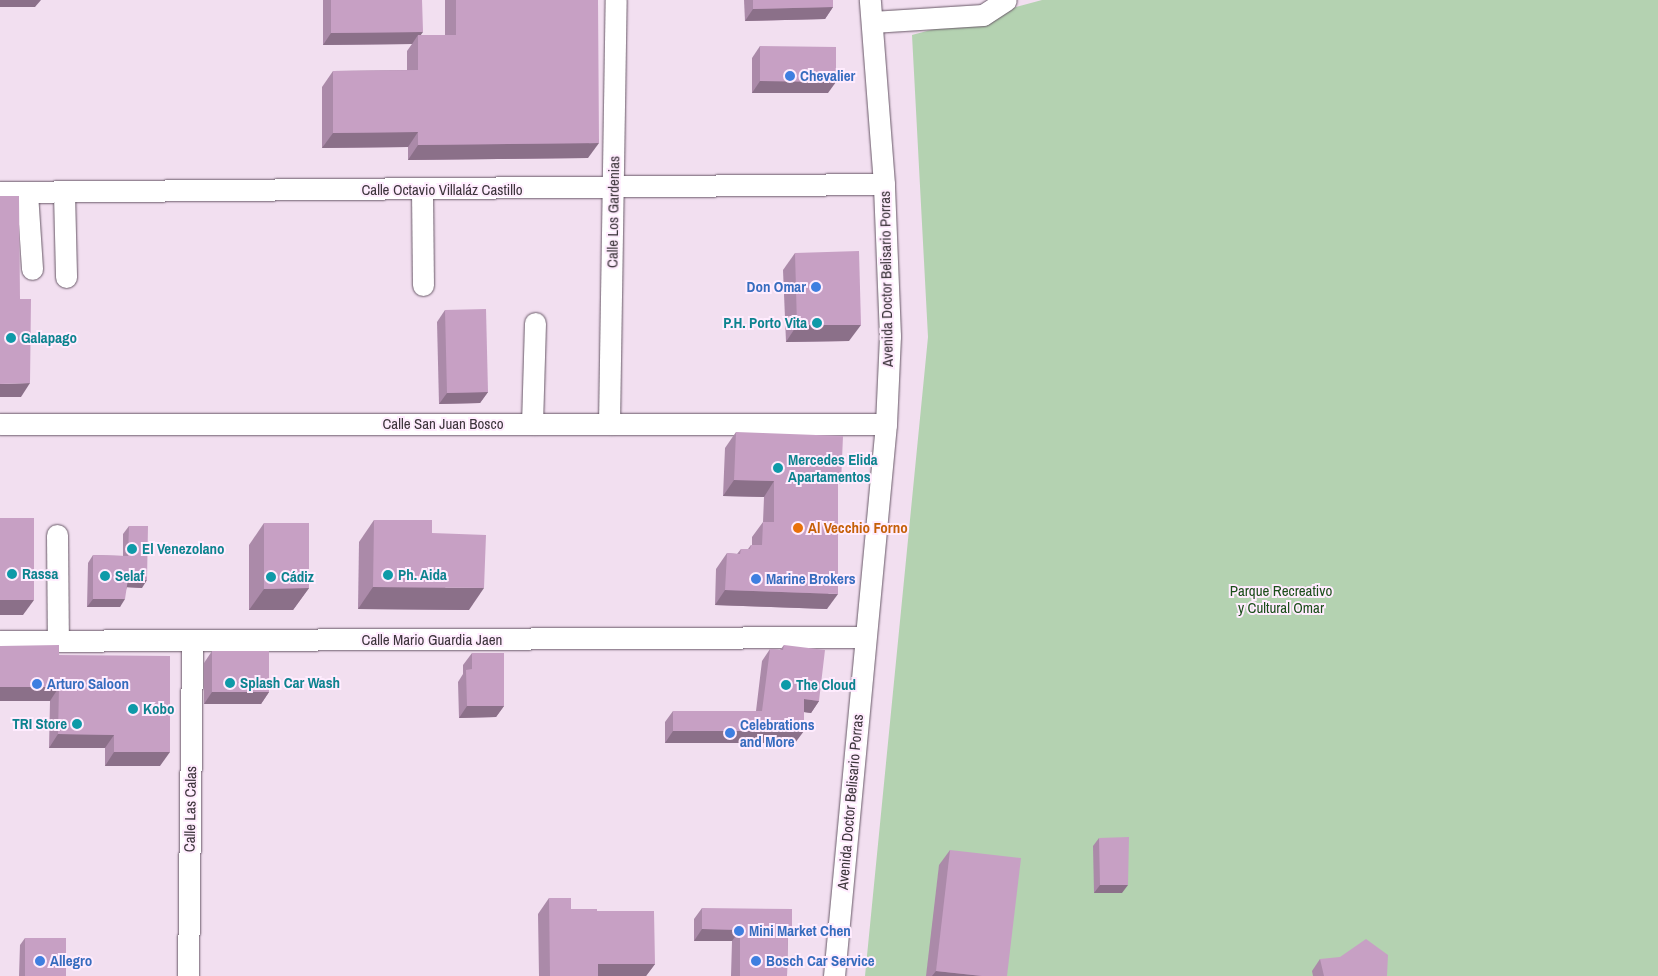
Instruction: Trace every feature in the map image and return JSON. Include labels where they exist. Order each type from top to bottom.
[{"type":"street","name":"Calle Los Gardenias","points":[[609,424],[616,0]]},
{"type":"street","name":"Avenida Doctor Belisario Porras","points":[[834,976],[864,637],[886,424],[890,336],[884,184],[870,0]]},
{"type":"street","points":[[872,22],[983,15],[1006,0]]},
{"type":"street","name":"Calle Octavio Villaláz Castillo","points":[[0,192],[614,189],[884,184]]},
{"type":"street","points":[[422,190],[423,285]]},
{"type":"street","points":[[27,193],[32,269]]},
{"type":"street","points":[[64,193],[66,277]]},
{"type":"street","points":[[532,424],[535,323]]},
{"type":"street","name":"Calle San Juan Bosco","points":[[0,424],[886,424]]},
{"type":"street","points":[[57,536],[58,641]]},
{"type":"street","name":"Calle Mario Guardia Jaen","points":[[0,641],[192,642],[864,637]]},
{"type":"street","name":"Calle Las Calas","points":[[188,976],[192,642]]},
{"type":"green space","name":"Parque Recreativo y Cultural Omar","points":[[1042,0],[1658,0],[1658,976],[865,976],[928,337],[912,35]]},
{"type":"building","points":[[331,0],[422,0],[423,32],[331,33]]},
{"type":"building","points":[[456,0],[598,0],[599,143],[418,145],[418,132],[333,133],[333,71],[418,70],[418,35],[456,35]]},
{"type":"building","points":[[753,0],[833,0],[833,7],[753,9]]},
{"type":"building","points":[[760,46],[836,47],[836,82],[760,81]]},
{"type":"building","points":[[0,196],[19,196],[20,299],[31,299],[30,383],[0,384]]},
{"type":"building","points":[[859,251],[861,325],[797,325],[795,253]]},
{"type":"building","points":[[486,309],[488,392],[447,393],[445,310]]},
{"type":"building","points":[[736,432],[843,436],[841,484],[838,484],[838,594],[725,590],[727,553],[740,554],[741,549],[750,549],[751,545],[762,545],[763,522],[774,522],[774,481],[734,480]]},
{"type":"building","points":[[0,518],[34,518],[34,600],[0,600]]},
{"type":"building","points":[[374,520],[432,520],[432,533],[486,535],[484,588],[373,587]]},
{"type":"building","points":[[264,523],[309,523],[309,588],[264,589]]},
{"type":"building","points":[[129,526],[148,526],[147,580],[128,579],[125,599],[93,599],[93,555],[128,556]]},
{"type":"building","points":[[59,645],[59,655],[170,656],[170,752],[114,752],[114,735],[58,734],[59,687],[0,687],[0,646]]},
{"type":"building","points":[[784,645],[825,650],[819,701],[804,699],[804,731],[673,731],[673,711],[762,711],[770,649],[783,650]]},
{"type":"building","points":[[212,651],[269,651],[269,692],[212,692]]},
{"type":"building","points":[[472,653],[504,653],[504,706],[467,706],[466,670],[472,669]]},
{"type":"building","points":[[1129,837],[1128,885],[1100,885],[1099,838]]},
{"type":"building","points":[[950,850],[1021,858],[1007,976],[982,976],[936,971]]},
{"type":"building","points":[[549,898],[571,898],[571,909],[654,911],[655,964],[598,964],[598,976],[550,976]]},
{"type":"building","points":[[702,908],[792,909],[792,930],[788,930],[787,976],[740,976],[740,930],[702,929]]},
{"type":"building","name":"Allegro","points":[[25,938],[66,938],[66,976],[25,976]]},
{"type":"building","points":[[1366,939],[1388,955],[1387,976],[1324,976],[1320,959],[1340,957]]},
{"type":"place","name":"Chevalier","points":[[790,76]]},
{"type":"place","name":"Don Omar","points":[[816,287]]},
{"type":"place","name":"P.H. Porto Vita","points":[[817,323]]},
{"type":"place","name":"Galapago","points":[[11,338]]},
{"type":"place","name":"Mercedes Elida Apartamentos","points":[[778,468]]},
{"type":"place","name":"Al Vecchio Forno","points":[[798,528]]},
{"type":"place","name":"El Venezolano","points":[[132,549]]},
{"type":"place","name":"Rassa","points":[[12,574]]},
{"type":"place","name":"Ph. Aida","points":[[388,575]]},
{"type":"place","name":"Selaf","points":[[105,576]]},
{"type":"place","name":"Cádiz","points":[[271,577]]},
{"type":"place","name":"Marine Brokers","points":[[756,579]]},
{"type":"place","name":"Splash Car Wash","points":[[230,683]]},
{"type":"place","name":"Arturo Saloon","points":[[37,684]]},
{"type":"place","name":"The Cloud","points":[[786,685]]},
{"type":"place","name":"Kobo","points":[[133,709]]},
{"type":"place","name":"TRI Store","points":[[77,724]]},
{"type":"place","name":"Celebrations and More","points":[[730,733]]},
{"type":"place","name":"Mini Market Chen","points":[[739,931]]},
{"type":"place","name":"Allegro","points":[[40,961]]},
{"type":"place","name":"Bosch Car Service","points":[[756,961]]}]
